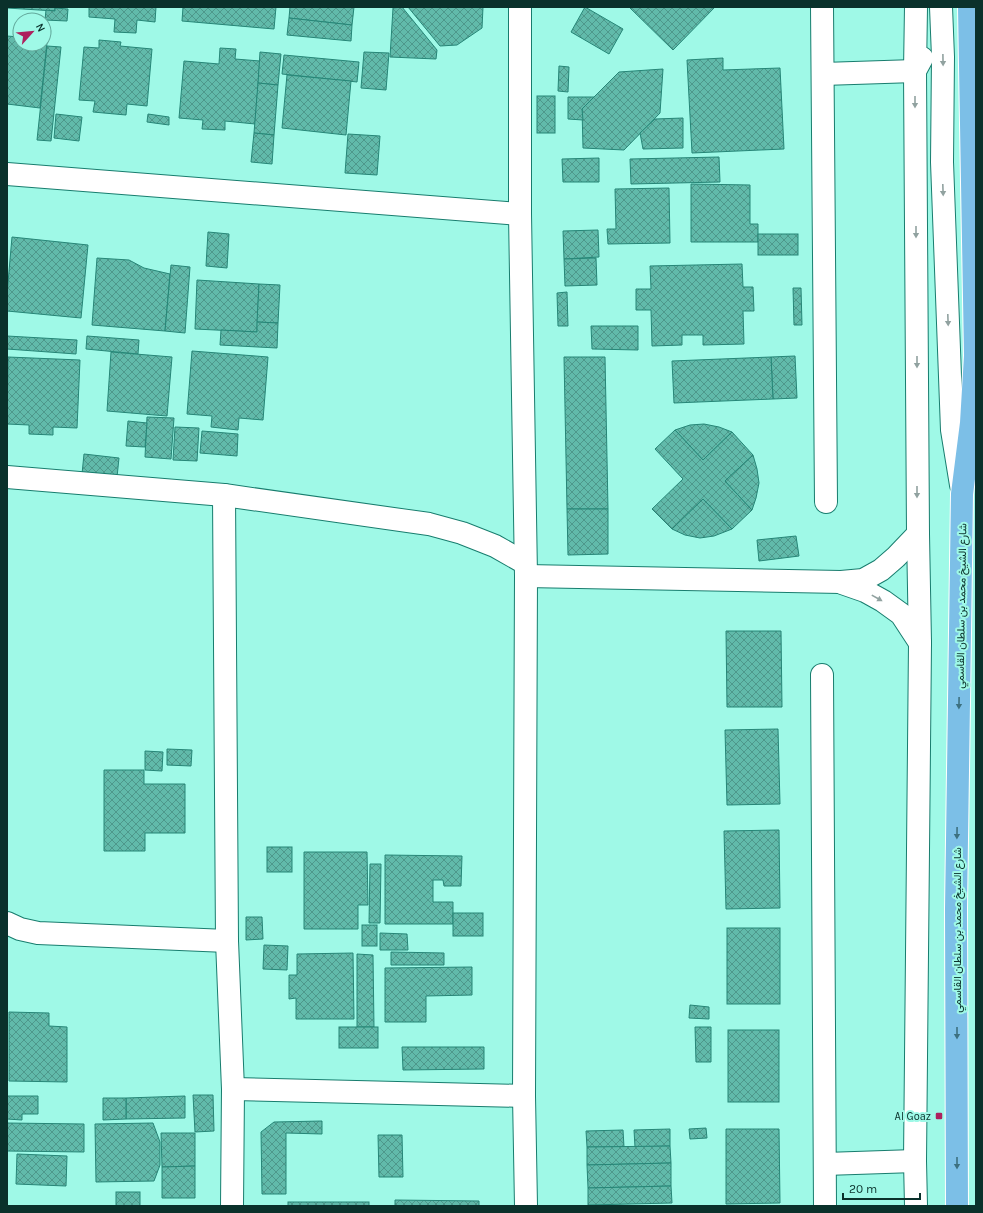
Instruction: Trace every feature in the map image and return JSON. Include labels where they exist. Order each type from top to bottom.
[{"type":"main road","name":"شارع الشيخ محمد بن سلطان القاسمي","points":[[958,1206],[956,909],[962,494],[971,423],[975,356],[969,7]]},
{"type":"street","points":[[520,7],[520,214],[526,570],[524,1096],[526,1206]]},
{"type":"street","points":[[822,7],[826,502]]},
{"type":"street","points":[[916,7],[915,71],[920,643],[915,1161],[916,1206]]},
{"type":"street","points":[[915,71],[941,14]]},
{"type":"street","points":[[941,14],[943,57],[942,162],[952,430],[962,494]]},
{"type":"street","points":[[823,74],[915,71]]},
{"type":"street","points":[[7,174],[520,214]]},
{"type":"street","points":[[7,477],[224,495],[429,524],[462,533],[495,546],[526,570],[841,582],[863,580],[881,570],[918,534]]},
{"type":"street","points":[[224,495],[227,941],[232,1088],[232,1206]]},
{"type":"street","points":[[841,582],[865,591],[883,601],[901,614],[920,643]]},
{"type":"street","points":[[822,675],[825,1206]]},
{"type":"street","points":[[7,923],[20,929],[38,933],[227,941]]},
{"type":"street","points":[[232,1088],[524,1096]]},
{"type":"street","points":[[825,1164],[915,1161]]},
{"type":"building","points":[[55,7],[55,11],[7,8]]},
{"type":"building","points":[[89,7],[156,7],[155,22],[137,20],[136,33],[114,32],[115,19],[89,17]]},
{"type":"building","points":[[183,7],[276,7],[274,29],[182,21]]},
{"type":"building","points":[[290,7],[354,7],[352,25],[289,18]]},
{"type":"building","points":[[402,7],[437,50],[436,59],[390,57],[393,8]]},
{"type":"building","points":[[408,7],[483,7],[482,28],[457,45],[440,46]]},
{"type":"building","points":[[585,7],[623,29],[609,54],[571,32]]},
{"type":"building","points":[[629,7],[715,7],[673,50]]},
{"type":"building","points":[[55,8],[68,9],[67,21],[52,20],[52,12],[46,12],[46,10],[55,11]]},
{"type":"building","points":[[289,18],[352,25],[351,41],[287,35]]},
{"type":"building","points":[[7,36],[12,36],[12,52],[46,52],[40,108],[7,104]]},
{"type":"building","points":[[99,40],[121,42],[120,46],[152,49],[147,106],[127,104],[126,115],[93,112],[95,101],[79,100],[84,47],[99,48]]},
{"type":"building","points":[[52,46],[61,47],[51,141],[37,140],[46,52],[52,52]]},
{"type":"building","points":[[220,48],[236,49],[235,59],[260,61],[255,124],[225,121],[225,130],[202,129],[203,120],[179,118],[184,61],[219,64]]},
{"type":"building","points":[[260,52],[281,54],[278,85],[258,83]]},
{"type":"building","points":[[364,52],[389,53],[386,90],[361,88]]},
{"type":"building","points":[[284,55],[359,62],[357,82],[282,74]]},
{"type":"building","points":[[723,58],[723,70],[780,68],[784,149],[692,153],[687,60]]},
{"type":"building","points":[[559,66],[569,67],[568,92],[558,91]]},
{"type":"building","points":[[663,69],[660,113],[624,150],[583,148],[582,109],[619,72]]},
{"type":"building","points":[[287,75],[351,81],[346,135],[282,128]]},
{"type":"building","points":[[258,83],[278,85],[274,135],[254,133]]},
{"type":"building","points":[[537,96],[555,96],[555,133],[537,133]]},
{"type":"building","points":[[568,97],[594,97],[582,109],[583,120],[568,119]]},
{"type":"building","points":[[56,114],[82,117],[79,141],[54,138]]},
{"type":"building","points":[[148,114],[169,117],[169,125],[147,122]]},
{"type":"building","points":[[683,118],[683,148],[643,149],[640,133],[655,119]]},
{"type":"building","points":[[254,133],[274,135],[272,164],[251,162]]},
{"type":"building","points":[[348,134],[380,136],[377,175],[345,173]]},
{"type":"building","points":[[719,157],[720,182],[631,184],[630,159]]},
{"type":"building","points":[[599,158],[599,182],[563,182],[562,159]]},
{"type":"building","points":[[691,184],[750,185],[750,224],[758,224],[758,242],[691,242]]},
{"type":"building","points":[[669,188],[670,243],[608,244],[607,229],[616,229],[615,189]]},
{"type":"building","points":[[598,230],[599,257],[564,259],[563,231]]},
{"type":"building","points":[[208,232],[229,234],[227,268],[206,266]]},
{"type":"building","points":[[758,234],[798,234],[798,255],[758,255]]},
{"type":"building","points":[[12,237],[88,245],[81,318],[7,311]]},
{"type":"building","points":[[97,258],[129,260],[144,268],[170,274],[165,331],[92,325]]},
{"type":"building","points":[[596,258],[597,285],[565,286],[564,259]]},
{"type":"building","points":[[742,264],[743,287],[753,287],[754,311],[743,311],[744,344],[703,345],[703,335],[682,335],[682,345],[652,346],[651,310],[636,310],[636,289],[651,289],[650,266]]},
{"type":"building","points":[[171,265],[190,267],[185,333],[165,331]]},
{"type":"building","points":[[197,280],[259,284],[257,332],[195,329]]},
{"type":"building","points":[[259,284],[280,285],[278,323],[257,322]]},
{"type":"building","points":[[793,288],[801,288],[802,325],[794,325]]},
{"type":"building","points":[[567,292],[568,326],[558,326],[557,293]]},
{"type":"building","points":[[257,322],[278,323],[277,348],[220,345],[221,330],[257,332]]},
{"type":"building","points":[[591,326],[638,326],[638,350],[592,349]]},
{"type":"building","points":[[7,336],[77,340],[76,354],[7,349]]},
{"type":"building","points":[[87,336],[139,340],[138,354],[86,349]]},
{"type":"building","points":[[192,351],[268,357],[263,420],[239,418],[238,430],[211,427],[212,416],[187,414]]},
{"type":"building","points":[[111,352],[172,357],[167,416],[107,411]]},
{"type":"building","points":[[795,356],[797,398],[773,399],[771,357]]},
{"type":"building","points":[[8,357],[80,360],[77,428],[53,427],[53,435],[29,434],[29,425],[7,424]]},
{"type":"building","points":[[564,357],[605,357],[608,509],[567,509]]},
{"type":"building","points":[[771,357],[773,399],[674,403],[672,361]]},
{"type":"building","points":[[147,417],[174,418],[171,459],[145,457]]},
{"type":"building","points":[[128,421],[147,423],[145,447],[126,446]]},
{"type":"building","points":[[704,424],[719,427],[732,432],[703,460],[675,430],[690,425]]},
{"type":"building","points":[[175,427],[199,428],[197,461],[173,460]]},
{"type":"building","points":[[675,430],[703,460],[732,432],[753,455],[725,481],[752,510],[732,529],[703,499],[672,529],[652,509],[683,479],[655,449]]},
{"type":"building","points":[[202,431],[238,434],[237,456],[200,453]]},
{"type":"building","points":[[84,454],[119,458],[117,477],[82,474]]},
{"type":"building","points":[[753,455],[759,483],[752,510],[725,481]]},
{"type":"building","points":[[703,499],[732,529],[714,536],[700,538],[685,535],[672,529]]},
{"type":"building","points":[[567,509],[608,509],[608,554],[568,555]]},
{"type":"building","points":[[796,536],[799,556],[759,561],[757,540]]},
{"type":"building","points":[[726,631],[781,631],[782,707],[727,707]]},
{"type":"building","points":[[778,729],[780,804],[727,805],[725,730]]},
{"type":"building","points":[[167,749],[192,750],[191,766],[167,765]]},
{"type":"building","points":[[145,751],[163,752],[162,771],[145,770]]},
{"type":"building","points":[[104,770],[144,770],[144,784],[185,784],[185,833],[145,833],[145,851],[104,851]]},
{"type":"building","points":[[779,830],[780,908],[726,909],[724,831]]},
{"type":"building","points":[[267,847],[292,847],[292,872],[267,872]]},
{"type":"building","points":[[304,852],[367,852],[368,905],[358,905],[358,929],[304,929]]},
{"type":"building","points":[[385,855],[462,856],[461,886],[444,886],[443,880],[433,880],[433,902],[453,902],[453,924],[385,924]]},
{"type":"building","points":[[370,864],[381,864],[380,923],[369,923]]},
{"type":"building","points":[[453,913],[483,913],[483,936],[453,936]]},
{"type":"building","points":[[246,917],[262,917],[263,939],[246,940]]},
{"type":"building","points":[[362,925],[377,925],[377,946],[362,946]]},
{"type":"building","points":[[727,928],[780,928],[780,1004],[727,1004]]},
{"type":"building","points":[[380,933],[407,934],[408,950],[380,950]]},
{"type":"building","points":[[264,945],[288,946],[287,970],[263,969]]},
{"type":"building","points":[[391,952],[444,953],[444,965],[391,965]]},
{"type":"building","points":[[353,953],[354,1019],[296,1019],[296,998],[289,999],[289,975],[297,975],[297,954]]},
{"type":"building","points":[[357,954],[373,955],[374,1027],[357,1027]]},
{"type":"building","points":[[472,967],[472,995],[426,996],[426,1022],[385,1022],[385,968]]},
{"type":"building","points":[[690,1005],[709,1007],[709,1019],[689,1018]]},
{"type":"building","points":[[9,1012],[49,1013],[49,1026],[67,1027],[67,1082],[9,1081]]},
{"type":"building","points":[[339,1027],[378,1027],[378,1048],[339,1048]]},
{"type":"building","points":[[695,1027],[711,1027],[711,1062],[696,1062]]},
{"type":"building","points":[[728,1030],[779,1030],[779,1102],[728,1102]]},
{"type":"building","points":[[402,1047],[484,1047],[484,1069],[403,1070]]},
{"type":"building","points":[[193,1095],[213,1095],[214,1131],[195,1132]]},
{"type":"building","points":[[7,1096],[38,1096],[38,1114],[22,1114],[22,1120],[7,1119]]},
{"type":"building","points":[[185,1096],[185,1118],[126,1119],[126,1098]]},
{"type":"building","points":[[103,1098],[126,1098],[126,1119],[103,1120]]},
{"type":"building","points":[[322,1121],[322,1134],[286,1133],[286,1194],[262,1194],[261,1132],[274,1122]]},
{"type":"building","points":[[7,1123],[84,1124],[84,1152],[7,1151]]},
{"type":"building","points":[[153,1123],[160,1142],[160,1165],[154,1181],[96,1182],[95,1124]]},
{"type":"building","points":[[706,1128],[707,1138],[690,1139],[689,1129]]},
{"type":"building","points":[[670,1129],[670,1146],[635,1147],[634,1130]]},
{"type":"building","points":[[726,1129],[779,1129],[780,1203],[726,1204]]},
{"type":"building","points":[[623,1130],[624,1147],[587,1147],[586,1131]]},
{"type":"building","points":[[161,1133],[195,1133],[195,1166],[162,1167]]},
{"type":"building","points":[[378,1135],[402,1135],[403,1177],[379,1177]]},
{"type":"building","points":[[670,1146],[671,1163],[587,1165],[587,1147]]},
{"type":"building","points":[[17,1154],[67,1156],[66,1186],[16,1184]]},
{"type":"building","points":[[671,1163],[671,1186],[588,1188],[587,1165]]},
{"type":"building","points":[[195,1166],[195,1198],[162,1198],[162,1167]]},
{"type":"building","points":[[671,1186],[672,1203],[588,1205],[588,1188]]},
{"type":"building","points":[[116,1192],[140,1192],[140,1206],[116,1206]]},
{"type":"building","points":[[395,1200],[479,1201],[479,1206],[395,1206]]},
{"type":"building","points":[[288,1202],[369,1202],[369,1206],[288,1206]]},
{"type":"place","name":"Al Goaz","points":[[939,1116]]}]
